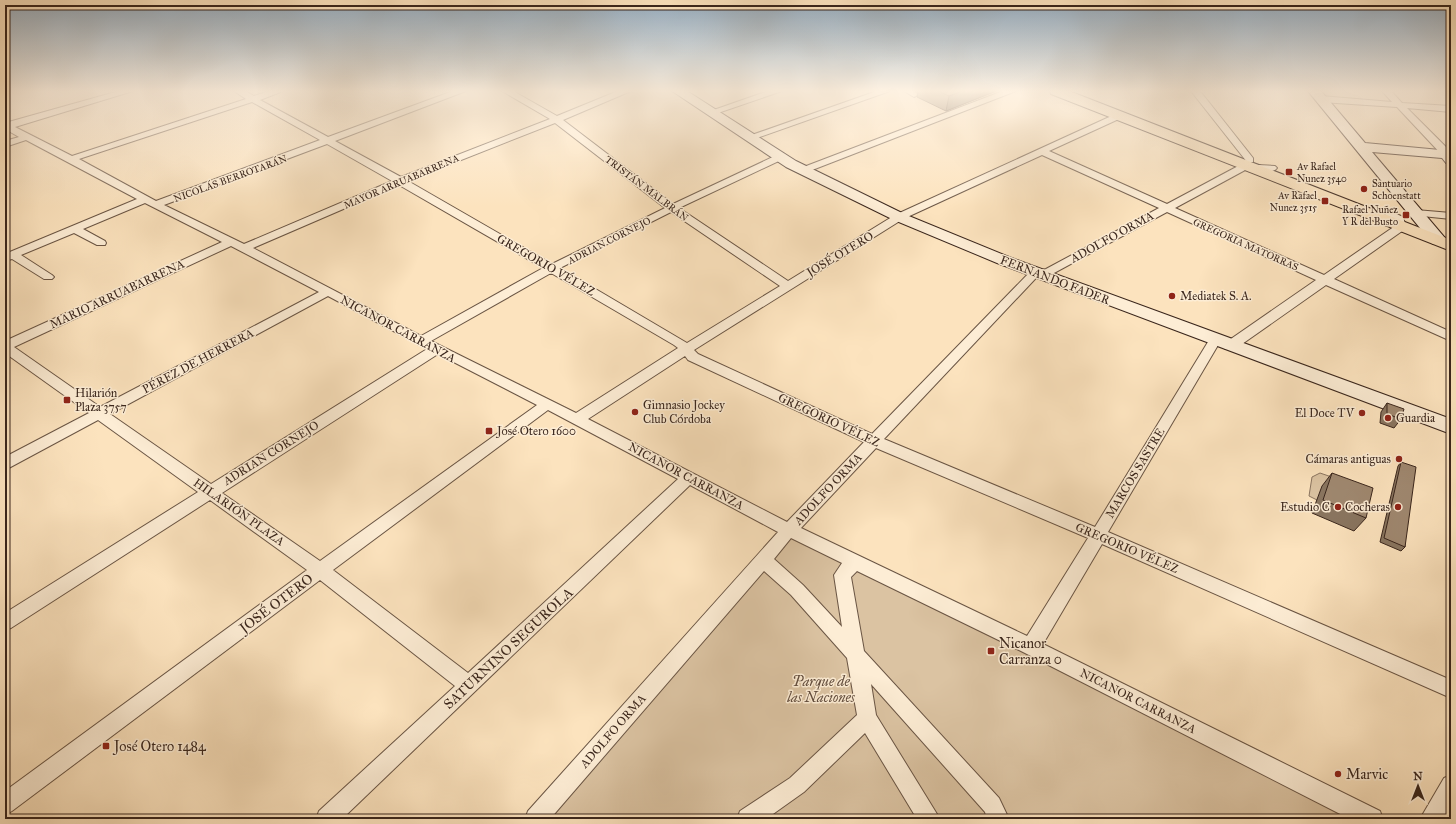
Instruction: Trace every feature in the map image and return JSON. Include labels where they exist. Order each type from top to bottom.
[{"type":"main road","name":"FERNANDO FADER","points":[[739,129],[780,157],[899,217],[1040,274],[1451,427]]},
{"type":"main road","points":[[1155,129],[1248,163],[1272,168],[1388,212],[1428,228],[1447,241]]},
{"type":"main road","points":[[1165,129],[1401,227],[1447,241]]},
{"type":"main road","points":[[1346,129],[1428,228]]},
{"type":"main road","points":[[1360,147],[1449,156]]},
{"type":"street","name":"NICANOR CARRANZA","points":[[11,129],[71,159],[150,203],[244,248],[436,349],[578,419],[789,530],[1031,647],[1372,819]]},
{"type":"street","points":[[71,159],[163,129]]},
{"type":"street","name":"GREGORIO VÉLEZ","points":[[307,129],[400,181],[679,342],[693,357],[874,441],[1098,535],[1451,689]]},
{"type":"street","name":"NICOLÁS BERROTARÁN","points":[[9,257],[74,229],[360,129]]},
{"type":"street","name":"MAYOR ARRUABARRENA","points":[[244,248],[400,181],[527,129]]},
{"type":"street","name":"TRISTÁN MALBRÁN","points":[[570,129],[672,208],[788,286]]},
{"type":"street","points":[[751,137],[774,129]]},
{"type":"street","points":[[804,170],[912,129]]},
{"type":"street","name":"JOSÉ OTERO","points":[[578,419],[686,349],[899,217],[1089,129]]},
{"type":"street","points":[[1223,129],[1248,163]]},
{"type":"street","points":[[1423,129],[1449,156]]},
{"type":"street","points":[[5,144],[27,137]]},
{"type":"street","name":"GREGORIA MATORRAS","points":[[1042,151],[1451,337]]},
{"type":"street","name":"ADRIAN CORNEJO","points":[[421,341],[552,268],[672,208],[780,157]]},
{"type":"street","name":"ADOLFO ORMA","points":[[536,819],[789,530],[1032,276],[1050,271],[1248,163]]},
{"type":"street","points":[[1388,212],[1399,219],[1401,227]]},
{"type":"street","points":[[1416,213],[1451,216]]},
{"type":"street","name":"MARCOS SASTRE","points":[[1031,647],[1098,535],[1222,343],[1324,279],[1401,227]]},
{"type":"street","points":[[74,229],[100,243]]},
{"type":"street","name":"MARIO ARRUABARRENA","points":[[5,346],[230,242]]},
{"type":"street","points":[[9,257],[48,277]]},
{"type":"street","name":"PÉREZ DE HERRERA","points":[[5,464],[327,292]]},
{"type":"street","name":"HILARIÓN PLAZA","points":[[5,346],[320,570],[469,686]]},
{"type":"street","name":"ADRIAN CORNEJO","points":[[5,622],[436,349]]},
{"type":"street","name":"JOSÉ OTERO","points":[[5,804],[320,570],[547,404]]},
{"type":"street","name":"SATURNINO SEGUROLA","points":[[327,819],[689,477]]},
{"type":"street","points":[[762,560],[797,590],[856,654],[992,805],[998,819]]},
{"type":"street","points":[[854,562],[842,575],[867,718],[929,819]]},
{"type":"street","points":[[748,819],[797,785],[867,718]]},
{"type":"street","points":[[1431,819],[1451,785]]},
{"type":"green space","points":[[1320,473],[1352,484],[1317,500],[1309,496],[1312,477]]},
{"type":"green space","name":"Parque de las Naciones","points":[[789,530],[1372,819],[536,819]]},
{"type":"building","points":[[1387,403],[1404,409],[1401,419],[1387,414]]},
{"type":"building","name":"Cocheras","points":[[1401,462],[1416,467],[1405,547],[1384,538]]},
{"type":"building","points":[[1332,473],[1373,488],[1366,518],[1323,500]]},
{"type":"place","name":"Av Rafael Nunez 3540","points":[[1289,172]]},
{"type":"place","name":"Santuario Schoenstatt","points":[[1364,189]]},
{"type":"place","name":"Av Rafael Nunez 3515","points":[[1325,201]]},
{"type":"place","name":"Rafael Nuñez Y R del Busto","points":[[1406,215]]},
{"type":"place","name":"Mediatek S. A.","points":[[1172,296]]},
{"type":"place","name":"Hilarión Plaza 3757","points":[[67,400]]},
{"type":"place","name":"Gimnasio Jockey Club Córdoba","points":[[635,412]]},
{"type":"place","name":"El Doce TV","points":[[1362,413]]},
{"type":"place","name":"Guardia","points":[[1388,418]]},
{"type":"place","name":"José Otero 1600","points":[[489,431]]},
{"type":"place","name":"Cámaras antiguas","points":[[1399,459]]},
{"type":"place","name":"Estudio C","points":[[1338,507]]},
{"type":"place","name":"Cocheras","points":[[1398,507]]},
{"type":"place","name":"Nicanor Carranza 0","points":[[991,651]]},
{"type":"place","name":"José Otero 1484","points":[[106,746]]},
{"type":"place","name":"Marvic","points":[[1338,774]]}]
